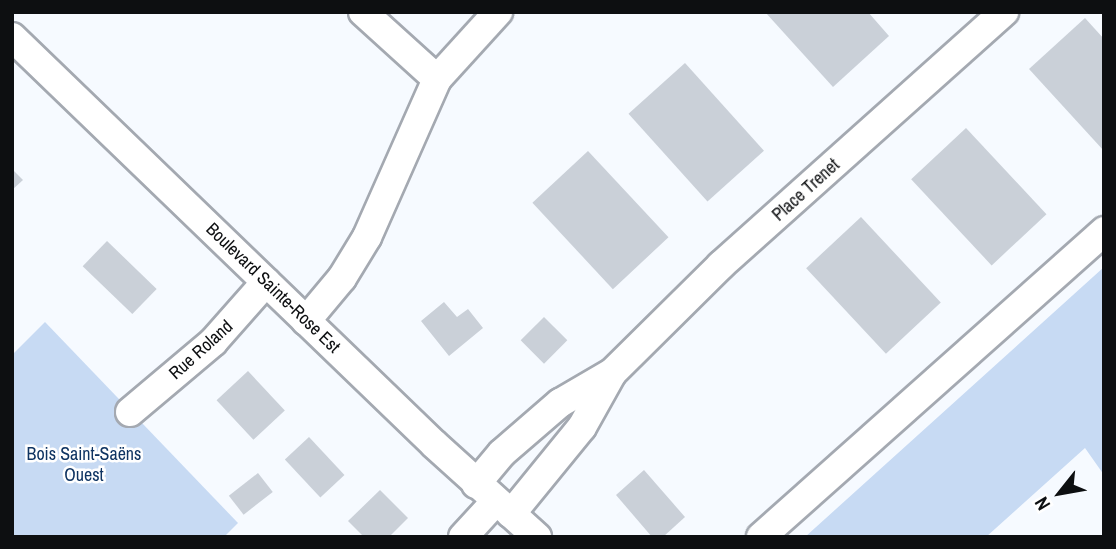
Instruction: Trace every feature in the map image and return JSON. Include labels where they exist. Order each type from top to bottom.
[{"type":"street","points":[[363,12],[437,79]]},
{"type":"street","points":[[306,321],[342,278],[367,237],[437,79],[498,12]]},
{"type":"street","name":"Place Trenet","points":[[494,500],[502,453],[560,403],[612,372],[729,258],[1004,12]]},
{"type":"street","name":"Boulevard Sainte-Rose Est","points":[[12,37],[306,321],[494,500],[537,537]]},
{"type":"street","points":[[761,537],[1104,231]]},
{"type":"street","name":"Rue Roland","points":[[130,412],[213,342],[266,282]]},
{"type":"street","name":"Place Trenet","points":[[494,500],[582,427],[612,372]]},
{"type":"street","points":[[463,537],[494,500]]},
{"type":"green space","points":[[1104,267],[1104,475],[1085,448],[986,537],[805,537]]},
{"type":"green space","name":"Bois Saint-Saëns Ouest","points":[[45,322],[238,523],[224,537],[12,537],[12,355]]},
{"type":"building","points":[[765,12],[868,12],[889,36],[833,87]]},
{"type":"building","points":[[1085,18],[1104,39],[1104,151],[1029,69]]},
{"type":"building","points":[[685,63],[764,151],[707,202],[629,114]]},
{"type":"building","points":[[966,128],[1046,214],[992,265],[911,179]]},
{"type":"building","points":[[588,151],[668,237],[613,289],[532,203]]},
{"type":"building","points":[[12,169],[23,180],[12,190]]},
{"type":"building","points":[[861,217],[941,303],[886,354],[806,268]]},
{"type":"building","points":[[107,241],[157,289],[132,314],[83,266]]},
{"type":"building","points":[[444,302],[457,317],[468,309],[483,328],[449,356],[421,321]]},
{"type":"building","points":[[544,317],[567,340],[544,364],[521,340]]},
{"type":"building","points":[[248,371],[285,410],[253,440],[217,400]]},
{"type":"building","points":[[309,437],[344,475],[320,498],[285,460]]},
{"type":"building","points":[[644,470],[685,517],[663,537],[652,537],[616,495]]},
{"type":"building","points":[[258,473],[273,492],[244,515],[229,496]]},
{"type":"building","points":[[380,490],[408,518],[389,537],[364,537],[348,521]]}]
